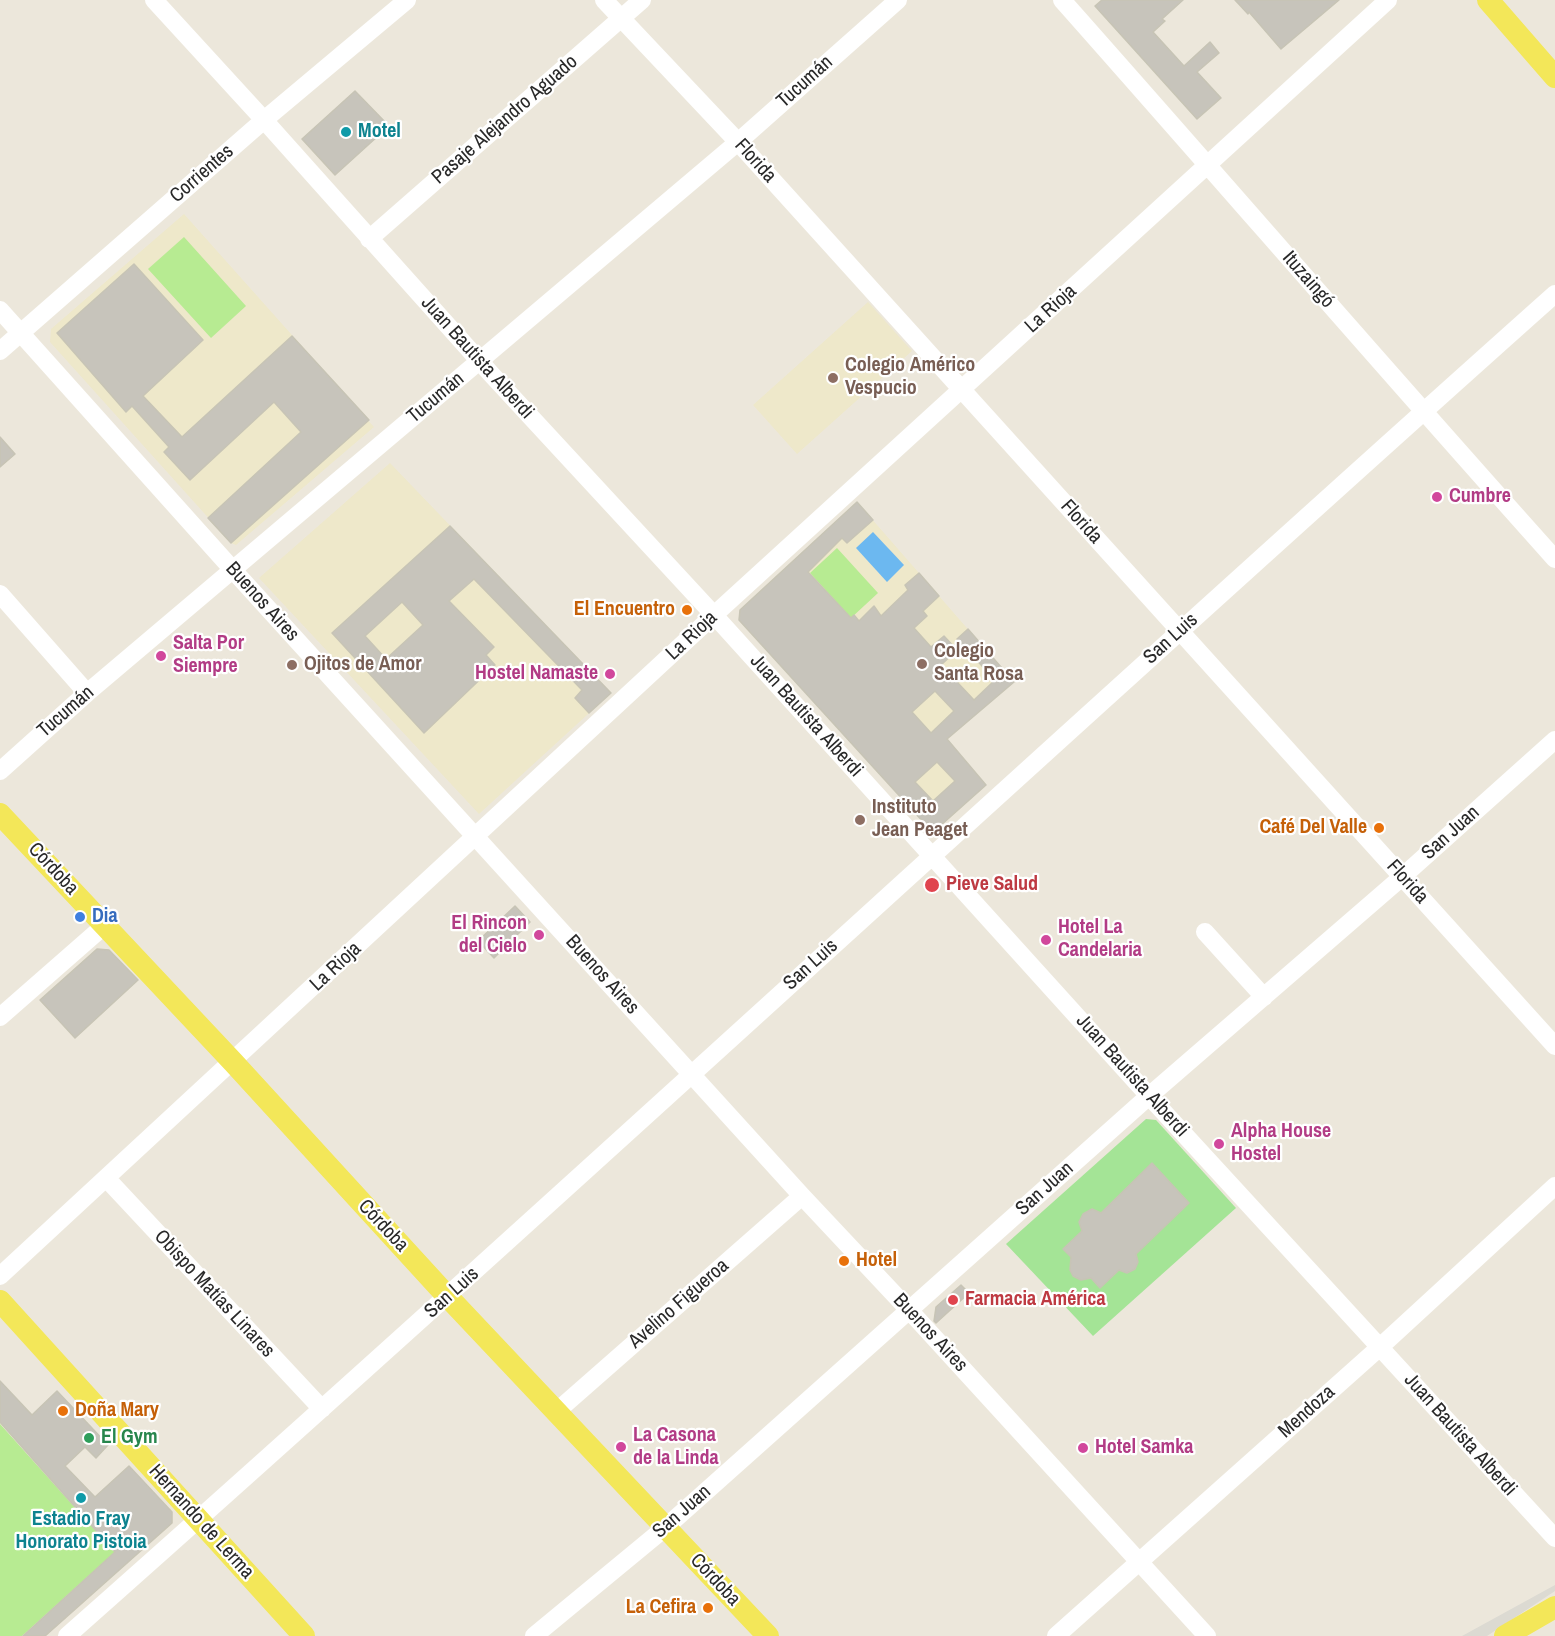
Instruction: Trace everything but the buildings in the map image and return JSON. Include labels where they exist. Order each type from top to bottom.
[{"type":"main road","points":[[1488,0],[1555,77]]},
{"type":"main road","name":"Córdoba","points":[[0,814],[233,1062],[448,1297],[768,1636]]},
{"type":"main road","name":"Hernando de Lerma","points":[[0,1301],[303,1636]]},
{"type":"main road","points":[[1505,1636],[1555,1607]]},
{"type":"street","name":"Juan Bautista Alberdi","points":[[154,0],[1149,1096],[1555,1538]]},
{"type":"street","name":"Corrientes","points":[[0,351],[264,120],[407,0]]},
{"type":"street","name":"Florida","points":[[604,0],[738,142],[1555,1046]]},
{"type":"street","name":"Pasaje Alejandro Aguado","points":[[369,239],[642,0]]},
{"type":"street","name":"Tucumán","points":[[0,771],[87,693],[738,142],[898,0]]},
{"type":"street","name":"Ituzaingó","points":[[1062,0],[1555,559]]},
{"type":"street","name":"La Rioja","points":[[0,1276],[714,615],[1388,0]]},
{"type":"street","name":"San Luis","points":[[68,1636],[448,1297],[932,855],[1555,294]]},
{"type":"street","name":"Buenos Aires","points":[[0,310],[232,570],[802,1196],[1207,1636]]},
{"type":"street","points":[[0,594],[87,693]]},
{"type":"street","name":"San Juan","points":[[534,1636],[666,1527],[1149,1096],[1402,878],[1555,740]]},
{"type":"street","points":[[0,1017],[105,925]]},
{"type":"street","points":[[1205,932],[1264,997]]},
{"type":"street","name":"Obispo Matías Linares","points":[[107,1179],[322,1409]]},
{"type":"street","name":"Mendoza","points":[[1056,1636],[1380,1347],[1555,1186]]},
{"type":"street","name":"Avelino Figueroa","points":[[556,1412],[802,1196]]},
{"type":"shaded area","points":[[184,214],[374,427],[236,545],[231,543],[50,342],[51,329]]},
{"type":"shaded area","name":"Colegio Américo Vespucio","points":[[868,302],[912,351],[797,454],[753,405]]},
{"type":"shaded area","points":[[390,463],[611,693],[479,814],[259,578]]},
{"type":"shaded area","name":"Colegio Santa Rosa","points":[[857,502],[1014,682],[947,739],[986,785],[940,826],[926,825],[810,698],[864,648],[848,632],[795,681],[739,620],[740,610]]},
{"type":"shaded area","points":[[1555,1585],[1555,1591],[1487,1636],[1462,1636]]},
{"type":"green space","points":[[184,237],[246,306],[211,338],[148,269]]},
{"type":"green space","points":[[837,548],[878,593],[851,618],[810,573]]},
{"type":"green space","points":[[1146,1119],[1156,1120],[1236,1208],[1093,1336],[1006,1244]]},
{"type":"green space","points":[[0,1424],[115,1552],[22,1636],[0,1636]]},
{"type":"water","points":[[873,532],[904,565],[887,582],[856,548]]},
{"type":"place","name":"Motel","points":[[346,132]]},
{"type":"place","name":"Colegio Américo Vespucio","points":[[833,378]]},
{"type":"place","name":"Cumbre","points":[[1437,497]]},
{"type":"place","name":"El Encuentro","points":[[687,610]]},
{"type":"place","name":"Salta Por Siempre","points":[[161,656]]},
{"type":"place","name":"Colegio Santa Rosa","points":[[922,664]]},
{"type":"place","name":"Ojitos de Amor","points":[[292,665]]},
{"type":"place","name":"Hostel Namaste","points":[[610,674]]},
{"type":"place","name":"Instituto Jean Peaget","points":[[860,820]]},
{"type":"place","name":"Café Del Valle","points":[[1379,828]]},
{"type":"place","name":"Pieve Salud","points":[[932,885]]},
{"type":"place","name":"Dia","points":[[80,917]]},
{"type":"place","name":"El Rincon del Cielo","points":[[539,935]]},
{"type":"place","name":"Hotel La Candelaria","points":[[1046,940]]},
{"type":"place","name":"Alpha House Hostel","points":[[1219,1144]]},
{"type":"place","name":"Hotel","points":[[844,1261]]},
{"type":"place","name":"Farmacia América","points":[[953,1300]]},
{"type":"place","name":"Doña Mary","points":[[63,1411]]},
{"type":"place","name":"El Gym","points":[[89,1438]]},
{"type":"place","name":"La Casona de la Linda","points":[[621,1447]]},
{"type":"place","name":"Hotel Samka","points":[[1083,1448]]},
{"type":"place","name":"Estadio Fray Honorato Pistoia","points":[[81,1498]]},
{"type":"place","name":"La Cefira","points":[[708,1608]]}]
